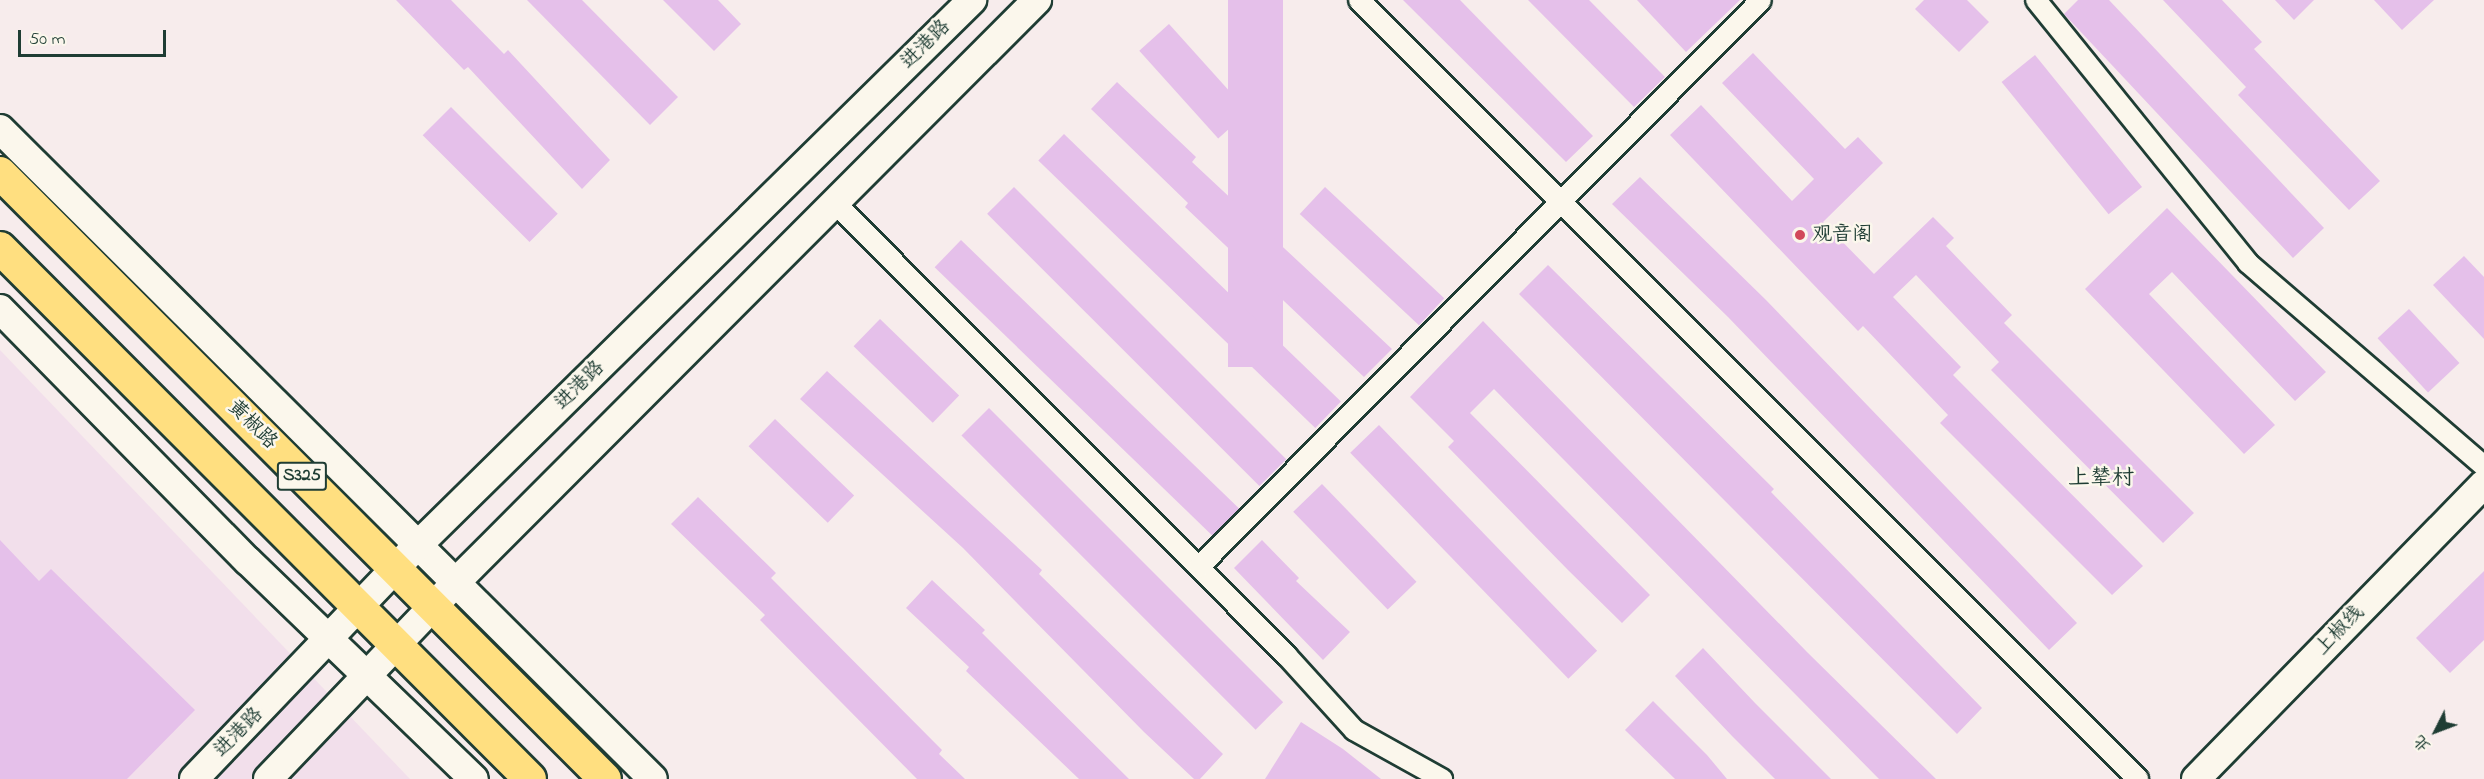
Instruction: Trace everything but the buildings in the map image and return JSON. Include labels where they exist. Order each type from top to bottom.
[{"type":"main road","name":"进港路","points":[[194,779],[417,546],[972,0]]},
{"type":"main road","points":[[268,779],[398,646],[455,583],[1037,0]]},
{"type":"main road","points":[[0,129],[653,779]]},
{"type":"main road","name":"黄椒路","points":[[0,173],[605,779]]},
{"type":"main road","name":"S325","points":[[0,249],[530,779]]},
{"type":"main road","points":[[0,309],[329,639],[474,779]]},
{"type":"main road","name":"上椒线","points":[[2196,779],[2484,484]]},
{"type":"street","points":[[1359,0],[2139,779]]},
{"type":"street","points":[[1199,567],[1761,0]]},
{"type":"street","points":[[2036,0],[2248,263],[2484,466]]},
{"type":"street","points":[[835,202],[1199,567],[1354,730],[1442,779]]},
{"type":"shaded area","points":[[0,350],[410,779],[0,779]]},
{"type":"place","name":"观音阁","points":[[1800,235]]},
{"type":"district","name":"上辇村","points":[[2101,480]]}]
